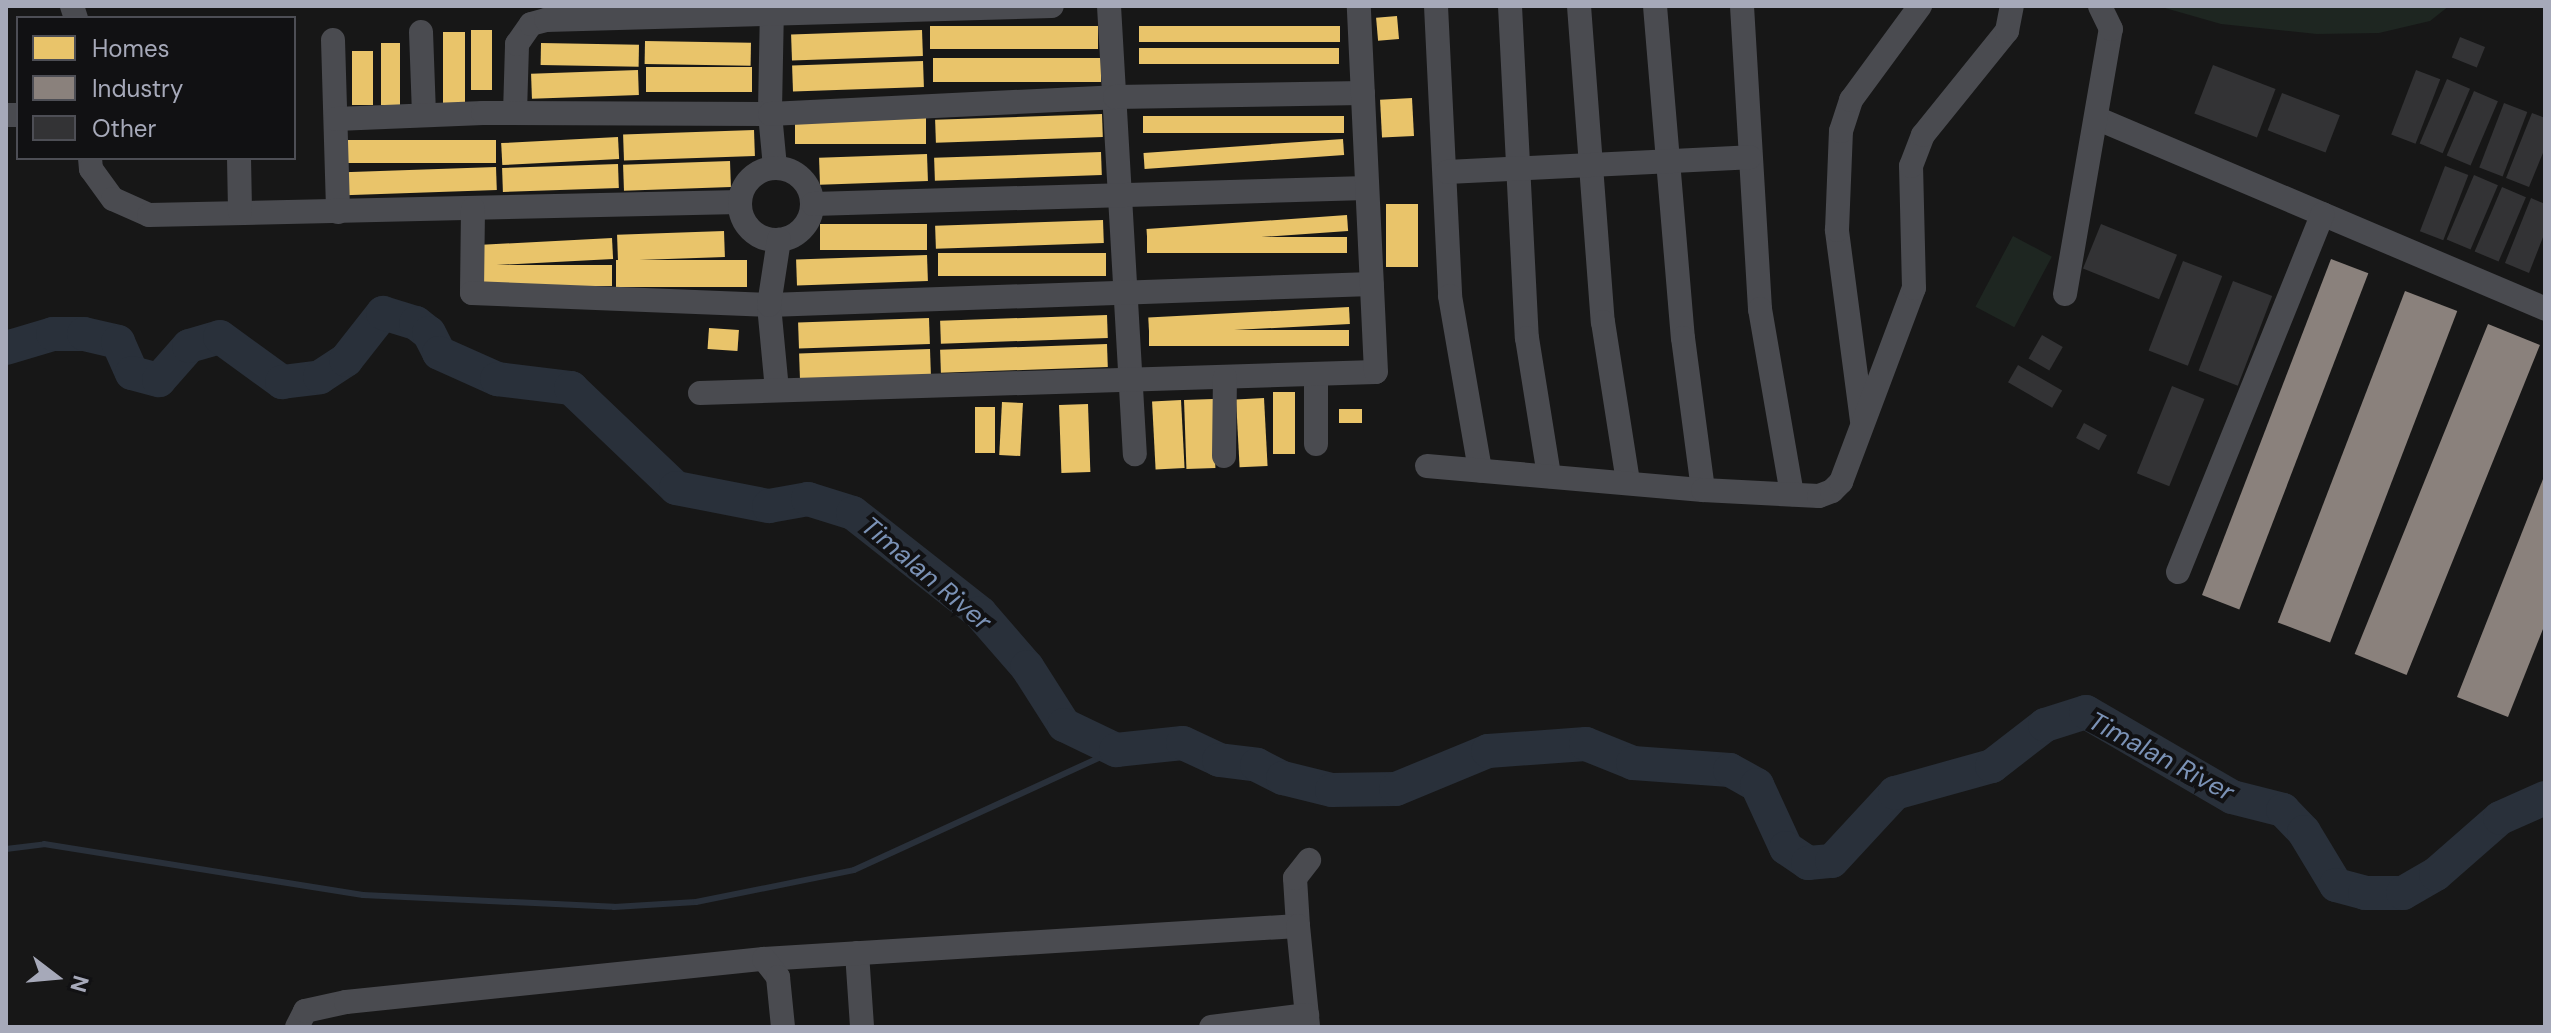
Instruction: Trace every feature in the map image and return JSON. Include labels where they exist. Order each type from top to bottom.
[{"type":"street","points":[[515,113],[517,44],[523,32],[546,20],[584,13],[1052,6]]},
{"type":"street","points":[[1109,6],[1129,292],[1135,454]]},
{"type":"street","points":[[700,393],[1132,382],[1376,372],[1359,6]]},
{"type":"street","points":[[1436,6],[1447,172],[1450,296],[1480,470]]},
{"type":"street","points":[[1510,6],[1527,338],[1549,476]]},
{"type":"street","points":[[1579,6],[1603,322],[1628,482]]},
{"type":"street","points":[[1655,6],[1683,338],[1703,490]]},
{"type":"street","points":[[1742,6],[1760,309],[1792,494]]},
{"type":"street","points":[[1862,423],[1837,230],[1841,131],[1851,100],[1920,6]]},
{"type":"street","points":[[1427,466],[1703,490],[1819,496],[1841,482],[1914,288],[1911,166],[1923,135],[2007,31],[2012,6]]},
{"type":"street","points":[[2065,294],[2111,29],[2100,6]]},
{"type":"street","points":[[772,10],[770,114],[775,167]]},
{"type":"street","points":[[421,32],[424,115]]},
{"type":"street","points":[[333,40],[338,212]]},
{"type":"street","points":[[336,119],[515,113],[770,114],[1115,97],[1363,93]]},
{"type":"street","points":[[2096,118],[2545,309]]},
{"type":"street","points":[[1447,172],[1750,157]]},
{"type":"street","points":[[90,160],[91,169],[113,199],[149,215],[740,202]]},
{"type":"street","points":[[239,160],[240,212]]},
{"type":"street","points":[[775,167],[801,178],[813,204],[802,228],[779,240],[759,236],[744,222],[740,202],[745,184],[758,172],[775,167]]},
{"type":"street","points":[[813,204],[1367,188]]},
{"type":"street","points":[[473,209],[472,293],[769,305],[1372,284]]},
{"type":"street","points":[[2178,572],[2323,214]]},
{"type":"street","points":[[777,390],[769,305],[779,240]]},
{"type":"street","points":[[1316,374],[1316,444]]},
{"type":"street","points":[[1224,456],[1225,378]]},
{"type":"street","points":[[1211,1027],[1308,1021],[1295,878],[1309,860]]},
{"type":"street","points":[[297,1027],[305,1011],[346,1002],[764,959],[1298,926]]},
{"type":"street","points":[[857,953],[862,1027]]},
{"type":"street","points":[[764,959],[778,977],[783,1027]]},
{"type":"shaded area","points":[[2158,6],[2449,6],[2430,21],[2379,33],[2317,34],[2221,24]]},
{"type":"shaded area","points":[[2013,236],[2052,257],[2014,327],[1975,307]]},
{"type":"building: Homes","points":[[1397,16],[1399,39],[1378,41],[1376,18]]},
{"type":"building: Homes","points":[[930,26],[1098,26],[1098,49],[930,49]]},
{"type":"building: Homes","points":[[1139,26],[1340,26],[1340,42],[1139,42]]},
{"type":"building: Homes","points":[[471,30],[492,30],[492,90],[471,90]]},
{"type":"building: Homes","points":[[922,30],[923,56],[792,61],[791,35]]},
{"type":"building: Homes","points":[[443,32],[465,32],[465,104],[443,104]]},
{"type":"building: Homes","points":[[645,41],[751,43],[751,66],[645,64]]},
{"type":"building: Homes","points":[[381,43],[400,43],[400,105],[381,105]]},
{"type":"building: Homes","points":[[541,43],[639,45],[639,67],[541,65]]},
{"type":"building: Homes","points":[[1139,48],[1339,48],[1339,64],[1139,64]]},
{"type":"building: Homes","points":[[352,51],[373,51],[373,105],[352,105]]},
{"type":"building: Homes","points":[[933,58],[1101,58],[1101,82],[933,82]]},
{"type":"building: Homes","points":[[923,61],[924,87],[793,92],[792,66]]},
{"type":"building: Homes","points":[[646,67],[752,67],[752,92],[646,92]]},
{"type":"building: Homes","points":[[638,70],[639,95],[532,99],[531,74]]},
{"type":"building: Homes","points":[[1412,98],[1414,136],[1382,138],[1380,100]]},
{"type":"building: Homes","points":[[1102,114],[1103,137],[936,143],[935,120]]},
{"type":"building: Homes","points":[[1143,116],[1344,116],[1344,133],[1143,133]]},
{"type":"building: Homes","points":[[795,118],[926,118],[926,144],[795,144]]},
{"type":"building: Homes","points":[[754,130],[755,156],[624,161],[623,135]]},
{"type":"building: Homes","points":[[618,137],[619,159],[502,165],[501,143]]},
{"type":"building: Homes","points":[[1343,139],[1344,155],[1145,169],[1143,153]]},
{"type":"building: Homes","points":[[344,140],[496,140],[496,163],[344,163]]},
{"type":"building: Homes","points":[[1101,152],[1102,175],[935,181],[934,158]]},
{"type":"building: Homes","points":[[927,154],[928,181],[820,185],[819,158]]},
{"type":"building: Homes","points":[[730,161],[731,187],[624,191],[623,165]]},
{"type":"building: Homes","points":[[618,164],[619,188],[503,192],[502,168]]},
{"type":"building: Homes","points":[[496,167],[497,190],[345,195],[344,172]]},
{"type":"building: Homes","points":[[1386,204],[1418,204],[1418,267],[1386,267]]},
{"type":"building: Homes","points":[[1347,215],[1348,231],[1148,245],[1146,229]]},
{"type":"building: Homes","points":[[1103,220],[1104,243],[936,249],[935,226]]},
{"type":"building: Homes","points":[[820,224],[927,224],[927,250],[820,250]]},
{"type":"building: Homes","points":[[724,231],[725,257],[618,261],[617,235]]},
{"type":"building: Homes","points":[[1147,237],[1347,237],[1347,253],[1147,253]]},
{"type":"building: Homes","points":[[612,238],[613,259],[483,266],[482,245]]},
{"type":"building: Homes","points":[[938,253],[1106,253],[1106,276],[938,276]]},
{"type":"building: Homes","points":[[927,255],[928,281],[797,286],[796,260]]},
{"type":"building: Homes","points":[[616,260],[747,260],[747,287],[616,287]]},
{"type":"building: Homes","points":[[483,265],[612,265],[612,286],[483,286]]},
{"type":"building: Homes","points":[[1349,307],[1350,324],[1149,334],[1148,318]]},
{"type":"building: Homes","points":[[1107,315],[1108,338],[941,344],[940,321]]},
{"type":"building: Homes","points":[[929,318],[930,344],[799,349],[798,323]]},
{"type":"building: Homes","points":[[709,328],[739,330],[737,351],[708,349]]},
{"type":"building: Homes","points":[[1149,330],[1349,330],[1349,346],[1149,346]]},
{"type":"building: Homes","points":[[1107,344],[1108,367],[941,373],[940,350]]},
{"type":"building: Homes","points":[[930,349],[931,375],[800,380],[799,354]]},
{"type":"building: Homes","points":[[1273,392],[1295,392],[1295,454],[1273,454]]},
{"type":"building: Homes","points":[[1264,398],[1268,466],[1240,467],[1236,399]]},
{"type":"building: Homes","points":[[1213,399],[1215,468],[1186,469],[1184,400]]},
{"type":"building: Homes","points":[[1181,400],[1185,468],[1156,469],[1152,402]]},
{"type":"building: Homes","points":[[1002,402],[1023,403],[1020,456],[999,455]]},
{"type":"building: Homes","points":[[1088,404],[1090,472],[1061,473],[1059,405]]},
{"type":"building: Homes","points":[[975,407],[995,407],[995,453],[975,453]]},
{"type":"building: Homes","points":[[1339,409],[1362,409],[1362,423],[1339,423]]},
{"type":"building: Industry","points":[[2331,259],[2368,273],[2239,609],[2202,595]]},
{"type":"building: Industry","points":[[2405,291],[2457,311],[2330,642],[2278,622]]},
{"type":"building: Industry","points":[[2488,324],[2540,345],[2407,675],[2355,654]]},
{"type":"building: Industry","points":[[2545,474],[2545,624],[2508,717],[2457,697]]},
{"type":"building: Other","points":[[2460,37],[2485,47],[2477,68],[2452,57]]},
{"type":"building: Other","points":[[2213,65],[2276,89],[2257,138],[2194,114]]},
{"type":"building: Other","points":[[2416,70],[2440,79],[2416,144],[2391,134]]},
{"type":"building: Other","points":[[2447,79],[2470,89],[2443,153],[2420,143]]},
{"type":"building: Other","points":[[2474,91],[2498,101],[2471,166],[2447,155]]},
{"type":"building: Other","points":[[2282,93],[2340,115],[2326,153],[2268,130]]},
{"type":"building: Other","points":[[2504,103],[2527,112],[2503,176],[2479,167]]},
{"type":"building: Other","points":[[2532,113],[2545,118],[2545,148],[2529,187],[2506,178]]},
{"type":"building: Other","points":[[2445,166],[2468,175],[2443,240],[2420,231]]},
{"type":"building: Other","points":[[2474,175],[2498,185],[2471,250],[2447,239]]},
{"type":"building: Other","points":[[2502,187],[2526,197],[2499,262],[2475,251]]},
{"type":"building: Other","points":[[2531,198],[2545,204],[2545,232],[2529,273],[2505,263]]},
{"type":"building: Other","points":[[2101,224],[2177,255],[2159,299],[2083,269]]},
{"type":"building: Other","points":[[2183,261],[2222,276],[2188,366],[2149,351]]},
{"type":"building: Other","points":[[2233,281],[2272,296],[2238,386],[2199,371]]},
{"type":"building: Other","points":[[2042,335],[2063,347],[2049,370],[2028,358]]},
{"type":"building: Other","points":[[2018,365],[2062,390],[2052,408],[2008,382]]},
{"type":"building: Other","points":[[2172,386],[2204,399],[2169,486],[2137,473]]},
{"type":"building: Other","points":[[2084,423],[2107,435],[2099,450],[2076,438]]},
{"type":"waterway","name":"Timalan River","points":[[6,348],[53,334],[84,334],[118,342],[132,373],[159,380],[189,346],[220,337],[282,382],[320,377],[346,360],[383,313],[416,323],[429,333],[439,353],[497,379],[571,388],[676,488],[769,506],[808,499],[853,513],[980,613],[1027,667],[1064,725],[1116,750],[1183,743],[1219,760],[1257,765],[1283,778],[1332,790],[1396,789],[1488,751],[1586,744],[1633,763],[1730,770],[1757,785],[1786,848],[1808,863],[1832,861],[1895,793],[1992,766],[2045,725],[2086,712],[2232,797],[2283,810],[2304,832],[2336,885],[2365,893],[2403,893],[2436,874],[2500,818],[2545,798]]},
{"type":"waterway","points":[[6,849],[44,844],[363,895],[614,907],[696,902],[854,870],[1116,750]]}]
